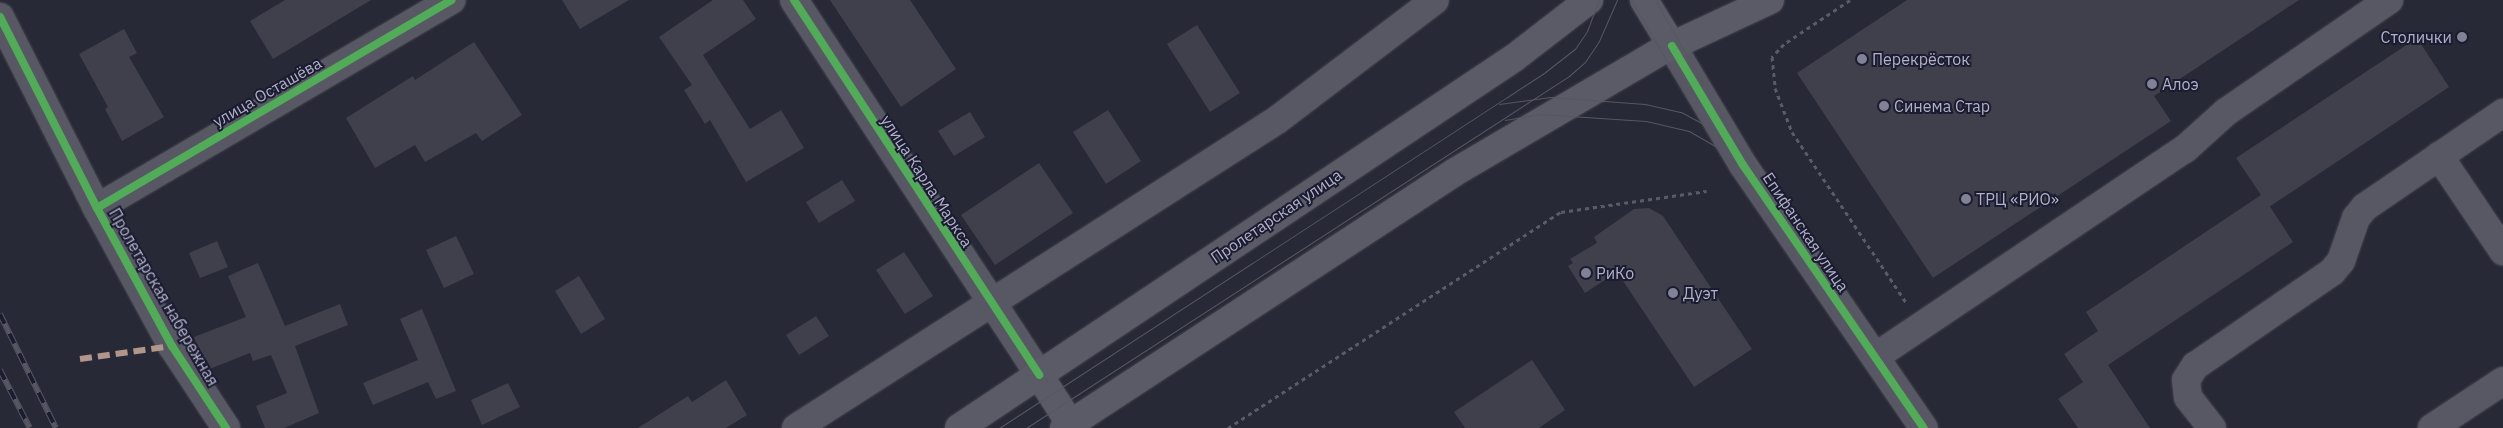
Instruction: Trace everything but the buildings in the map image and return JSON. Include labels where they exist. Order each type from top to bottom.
[{"type":"main road","name":"Пролетарская улица","points":[[959,428],[1514,58],[1589,0]]},
{"type":"main road","points":[[1644,0],[1672,46]]},
{"type":"main road","points":[[1069,427],[1455,172],[1672,46],[1770,0]]},
{"type":"main road","name":"улица Карла Маркса","points":[[1039,375],[1069,427]]},
{"type":"street","name":"улица Осташёва","points":[[97,208],[452,0]]},
{"type":"street","name":"улица Карла Маркса","points":[[794,0],[990,303],[1039,375]]},
{"type":"street","points":[[796,428],[1276,120],[1435,0]]},
{"type":"street","points":[[1875,357],[2185,148],[2226,112],[2389,0]]},
{"type":"street","name":"Пролетарская набережная","points":[[0,17],[97,208],[172,346],[226,428]]},
{"type":"street","name":"Епифанская улица","points":[[1672,46],[1743,165],[1924,428]]},
{"type":"street","points":[[2212,428],[2188,397],[2186,380],[2195,366],[2332,272],[2340,261],[2356,218],[2365,206],[2503,114]]},
{"type":"street","points":[[2440,156],[2503,251]]},
{"type":"street","points":[[2432,428],[2503,381]]},
{"type":"path","points":[[1850,0],[1784,44],[1772,57],[1775,88],[1792,132],[1922,325]]},
{"type":"path","points":[[1228,428],[1500,248],[1561,212],[1706,191]]},
{"type":"tram line","points":[[999,428],[1544,73],[1575,49],[1587,31],[1599,0]]},
{"type":"tram line","points":[[1026,428],[1569,76],[1585,62],[1599,41],[1617,0]]},
{"type":"tram line","points":[[1631,0],[1718,148],[1912,428]]},
{"type":"tram line","points":[[1655,0],[1737,142],[1933,428]]},
{"type":"tram line","points":[[1499,104],[1551,97],[1645,104],[1681,112],[1735,141]]},
{"type":"tram line","points":[[1505,120],[1539,114],[1646,121],[1689,131],[1718,148]]},
{"type":"railway","points":[[0,314],[56,428]]},
{"type":"railway","points":[[0,370],[30,428]]},
{"type":"marked path","points":[[80,359],[172,346]]},
{"type":"cycle path","points":[[97,208],[452,0]]},
{"type":"cycle path","points":[[794,0],[1039,375]]},
{"type":"cycle path","points":[[0,17],[97,208],[172,346],[226,428]]},
{"type":"cycle path","points":[[1672,46],[1743,165],[1924,428]]},
{"type":"place","name":"Столички","points":[[2462,37]]},
{"type":"place","name":"Перекрёсток","points":[[1862,59]]},
{"type":"place","name":"Алоэ","points":[[2152,84]]},
{"type":"place","name":"Синема Стар","points":[[1884,106]]},
{"type":"place","name":"ТРЦ «РИО»","points":[[1966,199]]},
{"type":"place","name":"РиКо","points":[[1586,273]]},
{"type":"place","name":"Дуэт","points":[[1673,293]]}]
